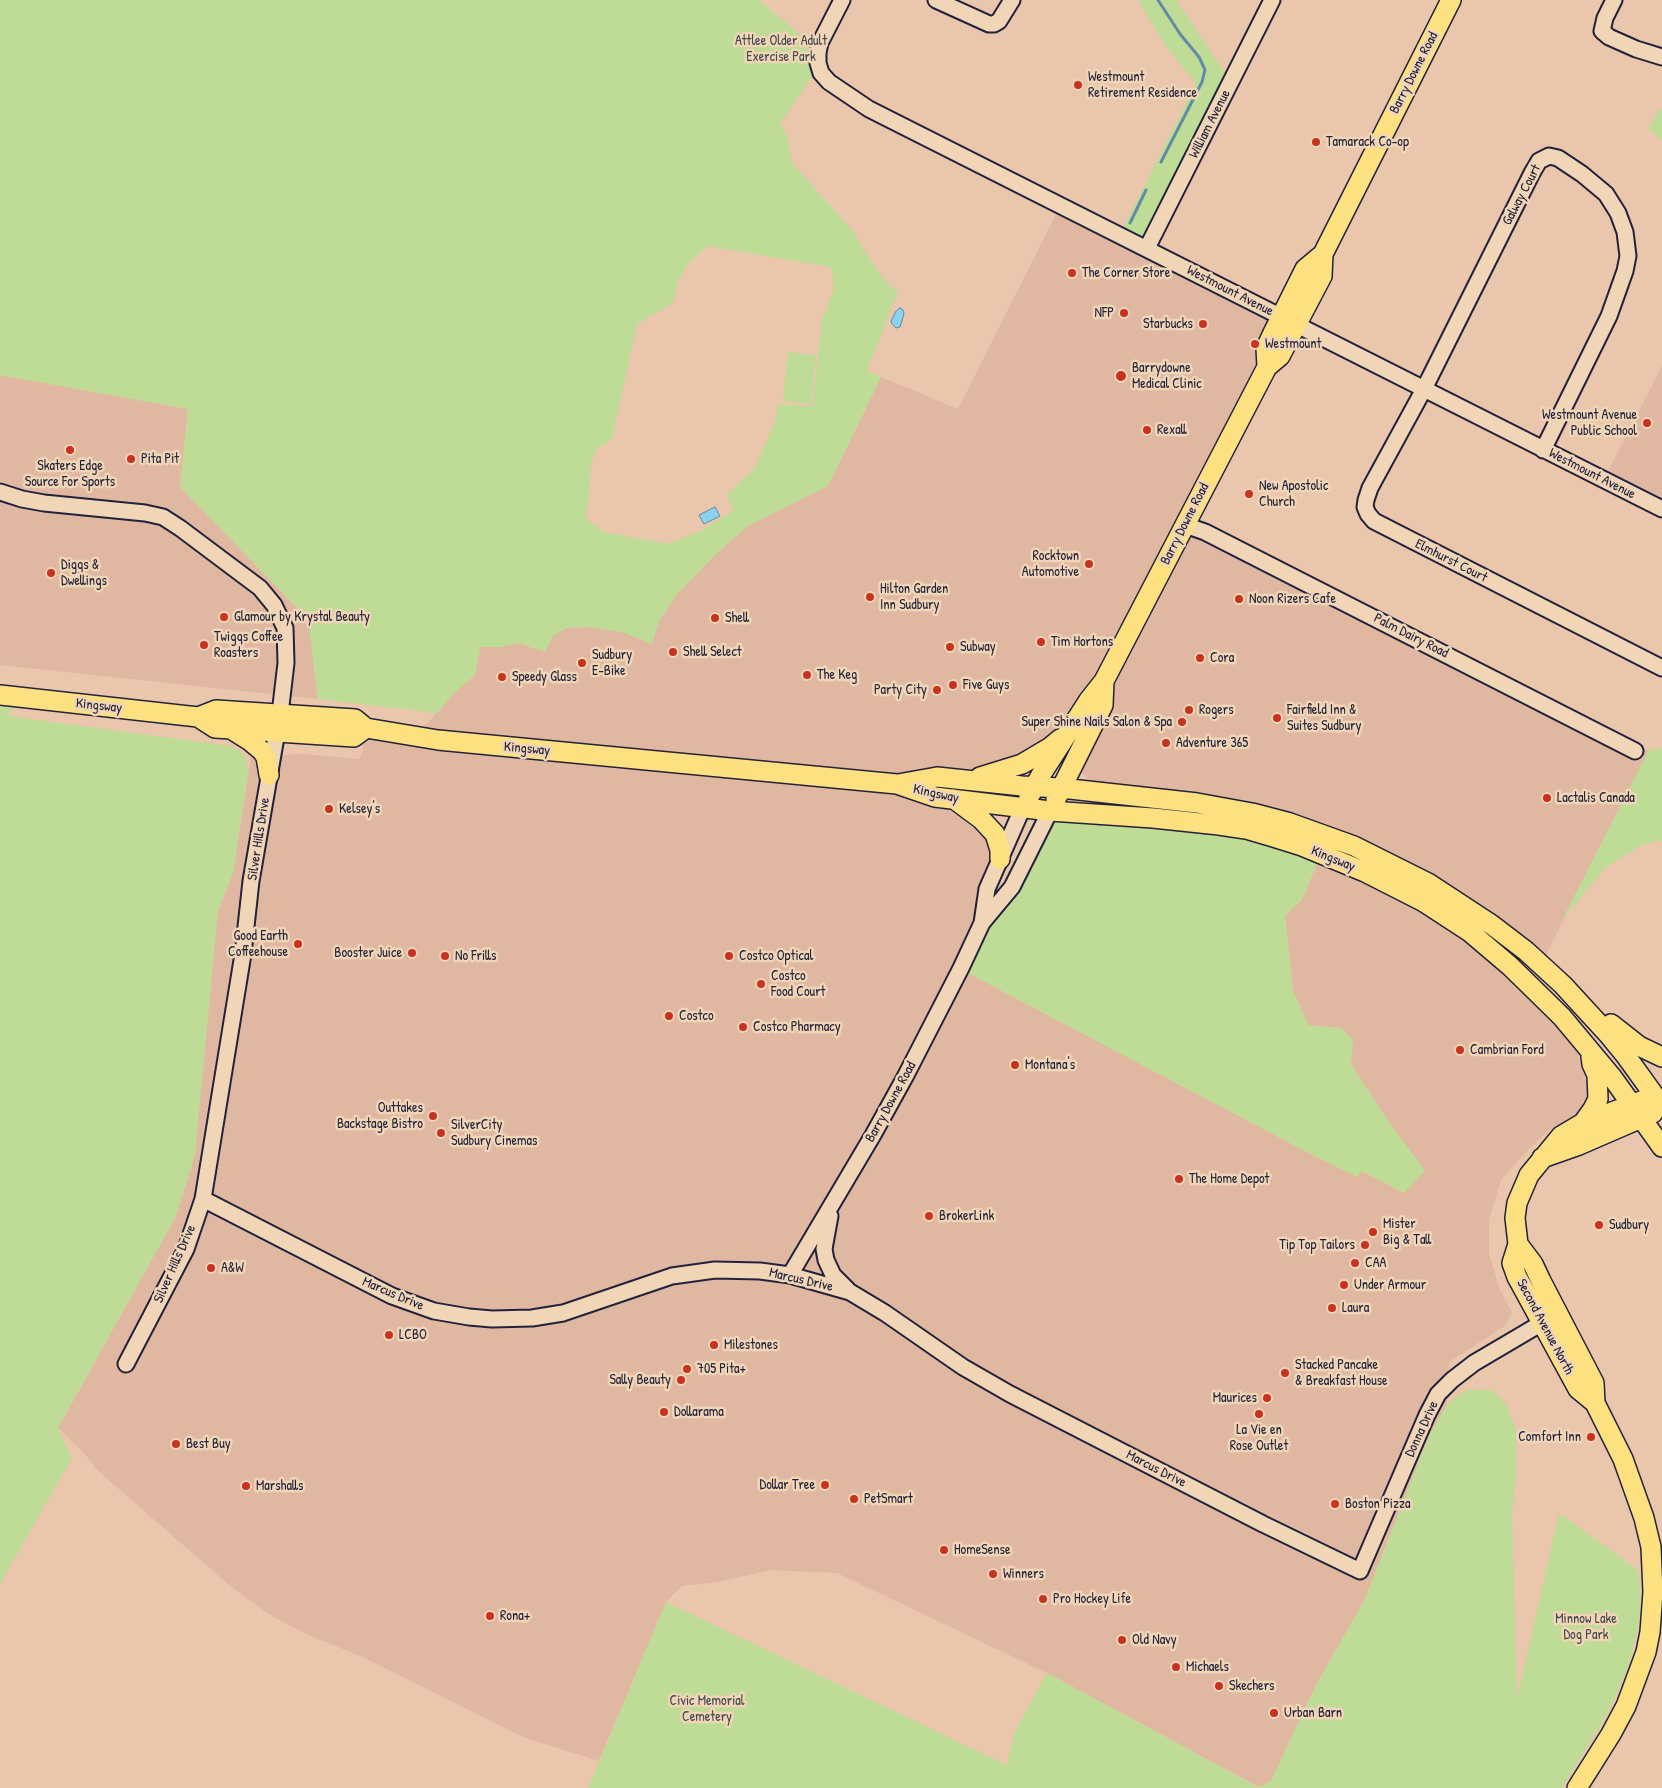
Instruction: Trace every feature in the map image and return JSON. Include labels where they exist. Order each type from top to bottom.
[{"type":"main road","name":"Barry Downe Road","points":[[1023,808],[1034,787],[1089,700],[1104,681],[1267,367],[1280,356],[1305,269],[1323,254],[1451,0]]},
{"type":"main road","name":"Barry Downe Road","points":[[1050,811],[1103,705],[1104,681]]},
{"type":"main road","name":"Kingsway","points":[[0,695],[198,717],[215,728],[231,729],[278,723],[355,719],[366,728],[438,740],[897,784],[934,797],[1050,811],[1153,818],[1246,829],[1302,846],[1365,872],[1424,902],[1470,932],[1510,966],[1562,1018],[1591,1051],[1662,1147]]},
{"type":"main road","name":"Kingsway","points":[[198,717],[216,710],[278,723]]},
{"type":"main road","points":[[968,780],[1010,769],[1029,760],[1050,748],[1072,728]]},
{"type":"main road","points":[[231,729],[262,751],[266,757],[269,775]]},
{"type":"main road","name":"Kingsway","points":[[897,784],[937,776],[1167,799],[1223,807],[1290,823],[1354,846],[1428,883],[1492,925],[1545,967],[1626,1056],[1660,1101]]},
{"type":"main road","points":[[953,799],[982,819],[995,834],[1000,850],[1000,860]]},
{"type":"main road","points":[[1572,996],[1595,1011],[1633,1043],[1662,1057]]},
{"type":"main road","points":[[1583,1123],[1598,1099],[1598,1075],[1592,1064],[1591,1051]]},
{"type":"main road","points":[[1541,1159],[1579,1146],[1637,1111],[1660,1101]]},
{"type":"main road","name":"Second Avenue North","points":[[1595,1403],[1578,1389],[1541,1323],[1512,1263],[1518,1244],[1515,1218],[1517,1203],[1529,1175],[1561,1136],[1583,1123],[1637,1111]]},
{"type":"main road","name":"Second Avenue North","points":[[1518,1244],[1534,1264],[1594,1383],[1595,1403],[1623,1459],[1644,1518],[1651,1547],[1653,1592],[1650,1632],[1636,1682],[1611,1734],[1577,1788]]},
{"type":"street","name":"Westmount Avenue","points":[[842,0],[820,43],[818,53],[821,73],[829,82],[870,109],[1662,509]]},
{"type":"street","points":[[936,0],[989,24],[994,24],[999,20],[1012,0]]},
{"type":"street","name":"William Avenue","points":[[1147,248],[1272,0]]},
{"type":"street","points":[[1614,0],[1605,18],[1602,30],[1609,37],[1621,43],[1662,57]]},
{"type":"street","name":"Galway Court","points":[[1424,389],[1532,173],[1539,161],[1549,156],[1558,158],[1582,174],[1606,194],[1618,213],[1625,232],[1628,256],[1620,288],[1609,316],[1544,450]]},
{"type":"street","name":"Elmhurst Court","points":[[1424,389],[1368,494],[1366,507],[1368,514],[1374,521],[1662,668]]},
{"type":"street","name":"Silver Hills Drive","points":[[0,492],[44,503],[144,513],[163,518],[180,528],[260,588],[274,605],[285,628],[286,663],[278,723],[251,881],[241,964],[203,1200],[186,1249],[126,1364]]},
{"type":"street","name":"Palm Dairy Road","points":[[1185,525],[1205,532],[1635,751]]},
{"type":"street","name":"Barry Downe Road","points":[[982,923],[987,889],[1023,808]]},
{"type":"street","name":"Barry Downe Road","points":[[790,1275],[905,1077],[982,923],[1012,887],[1050,811]]},
{"type":"street","name":"Marcus Drive","points":[[203,1200],[392,1296],[434,1311],[469,1318],[525,1319],[563,1313],[657,1281],[715,1270],[760,1271],[790,1275],[850,1292],[885,1313],[963,1367],[1010,1394],[1360,1571]]},
{"type":"street","points":[[832,1205],[824,1249],[827,1265],[850,1292]]},
{"type":"street","name":"Donna Drive","points":[[1360,1571],[1427,1415],[1438,1394],[1474,1363],[1559,1313]]},
{"type":"shaded area","points":[[1060,206],[1280,317],[1267,367],[1186,521],[1636,751],[1649,750],[1546,955],[1508,926],[1392,859],[1091,782],[1083,774],[1079,764],[1104,705],[1022,764],[898,784],[953,800],[996,843],[982,923],[1357,1177],[1362,1171],[1404,1193],[1384,1115],[1351,1064],[1353,1040],[1340,1028],[1308,1025],[1293,991],[1285,915],[1302,899],[1321,854],[1446,916],[1584,1043],[1578,1056],[1593,1082],[1586,1107],[1574,1117],[1551,1128],[1501,1180],[1489,1220],[1489,1254],[1500,1290],[1512,1312],[1505,1326],[1449,1362],[1447,1405],[1429,1436],[1365,1599],[1315,1687],[1272,1781],[1259,1787],[1047,1673],[837,1573],[771,1570],[718,1582],[682,1586],[666,1602],[599,1761],[523,1737],[360,1656],[306,1634],[270,1615],[229,1585],[96,1469],[85,1454],[58,1428],[176,1216],[204,1056],[218,910],[233,873],[251,757],[301,754],[360,759],[366,734],[415,737],[455,692],[475,675],[480,647],[500,647],[518,643],[545,652],[553,636],[566,628],[589,627],[622,632],[652,644],[659,621],[678,593],[717,553],[749,525],[828,486],[881,377],[958,409]]},
{"type":"shaded area","name":"Westmount Avenue Public School","points":[[1662,366],[1662,508],[1604,479]]},
{"type":"shaded area","points":[[0,375],[188,409],[180,487],[308,619],[318,699],[0,665]]},
{"type":"green space","name":"Attlee Older Adult Exercise Park","points":[[0,0],[759,0],[818,50],[820,73],[810,79],[780,124],[787,135],[792,163],[853,231],[872,263],[889,285],[898,291],[867,371],[881,377],[828,486],[749,525],[717,553],[678,593],[659,621],[652,644],[622,632],[589,627],[566,628],[553,636],[545,652],[518,643],[500,647],[480,647],[475,675],[455,692],[437,713],[318,699],[308,619],[180,487],[188,409],[0,375]],"holes":[[[708,246],[830,267],[834,290],[822,318],[813,406],[778,404],[775,422],[754,469],[727,494],[733,511],[702,530],[668,544],[604,532],[585,518],[589,499],[591,463],[596,450],[612,439],[637,324],[673,303],[678,281],[687,265]]]},
{"type":"green space","points":[[1138,0],[1176,0],[1231,81],[1145,249],[1119,236],[1196,84],[1165,45]]},
{"type":"green space","points":[[1660,109],[1662,109],[1662,141],[1648,128]]},
{"type":"green space","points":[[788,352],[816,355],[811,404],[783,401]]},
{"type":"green space","points":[[0,696],[17,698],[9,716],[231,746],[240,751],[246,759],[248,773],[233,873],[218,910],[195,1155],[176,1216],[58,1428],[72,1458],[0,1584]]},
{"type":"green space","points":[[1662,748],[1662,842],[1659,840],[1640,846],[1606,867],[1562,920],[1649,750]]},
{"type":"green space","points":[[1050,811],[1188,823],[1321,854],[1302,900],[1285,915],[1293,991],[1308,1025],[1341,1028],[1353,1040],[1351,1064],[1384,1115],[1425,1171],[1404,1193],[1362,1171],[1357,1177],[1316,1157],[960,969]]},
{"type":"green space","points":[[1465,1390],[1492,1390],[1506,1404],[1516,1430],[1516,1476],[1512,1513],[1517,1699],[1559,1513],[1638,1570],[1641,1598],[1638,1628],[1628,1667],[1610,1709],[1562,1788],[588,1788],[666,1602],[1007,1765],[1015,1731],[1047,1673],[1258,1787],[1271,1781],[1315,1687],[1365,1599],[1429,1436],[1447,1405]]},
{"type":"water","points":[[900,308],[904,314],[900,327],[896,328],[891,321],[896,311]]},
{"type":"water","points":[[715,507],[720,516],[704,524],[699,515]]},
{"type":"waterway","points":[[1158,0],[1180,34],[1199,57],[1205,70],[1202,82],[1161,162]]},
{"type":"waterway","points":[[1130,223],[1146,190]]},
{"type":"place","name":"Westmount Retirement Residence","points":[[1078,85]]},
{"type":"place","name":"Tamarack Co-op","points":[[1316,142]]},
{"type":"place","name":"The Corner Store","points":[[1072,273]]},
{"type":"place","name":"NFP","points":[[1124,313]]},
{"type":"place","name":"Starbucks","points":[[1203,324]]},
{"type":"place","name":"Westmount","points":[[1255,344]]},
{"type":"place","name":"Barrydowne Medical Clinic","points":[[1121,376]]},
{"type":"place","name":"Westmount Avenue Public School","points":[[1647,423]]},
{"type":"place","name":"Rexall","points":[[1147,430]]},
{"type":"place","name":"Skaters Edge Source For Sports","points":[[70,450]]},
{"type":"place","name":"Pita Pit","points":[[131,459]]},
{"type":"place","name":"New Apostolic Church","points":[[1249,494]]},
{"type":"place","name":"Rocktown Automotive","points":[[1089,564]]},
{"type":"place","name":"Diggs & Dwellings","points":[[51,573]]},
{"type":"place","name":"Hilton Garden Inn Sudbury","points":[[870,597]]},
{"type":"place","name":"Noon Rizers Cafe","points":[[1239,599]]},
{"type":"place","name":"Glamour by Krystal Beauty","points":[[224,617]]},
{"type":"place","name":"Shell","points":[[715,618]]},
{"type":"place","name":"Tim Hortons","points":[[1041,642]]},
{"type":"place","name":"Twiggs Coffee Roasters","points":[[204,645]]},
{"type":"place","name":"Subway","points":[[950,647]]},
{"type":"place","name":"Shell Select","points":[[673,652]]},
{"type":"place","name":"Cora","points":[[1200,658]]},
{"type":"place","name":"Sudbury E-Bike","points":[[582,663]]},
{"type":"place","name":"The Keg","points":[[807,675]]},
{"type":"place","name":"Speedy Glass","points":[[502,677]]},
{"type":"place","name":"Five Guys","points":[[953,685]]},
{"type":"place","name":"Party City","points":[[937,690]]},
{"type":"place","name":"Rogers","points":[[1189,710]]},
{"type":"place","name":"Fairfield Inn & Suites Sudbury","points":[[1277,718]]},
{"type":"place","name":"Super Shine Nails Salon & Spa","points":[[1182,722]]},
{"type":"place","name":"Adventure 365","points":[[1166,743]]},
{"type":"place","name":"Lactalis Canada","points":[[1547,798]]},
{"type":"place","name":"Kelsey's","points":[[329,809]]},
{"type":"place","name":"Good Earth Coffeehouse","points":[[298,944]]},
{"type":"place","name":"Booster Juice","points":[[412,953]]},
{"type":"place","name":"No Frills","points":[[445,956]]},
{"type":"place","name":"Costco Optical","points":[[729,956]]},
{"type":"place","name":"Costco Food Court","points":[[761,984]]},
{"type":"place","name":"Costco","points":[[669,1016]]},
{"type":"place","name":"Costco Pharmacy","points":[[743,1027]]},
{"type":"place","name":"Cambrian Ford","points":[[1460,1050]]},
{"type":"place","name":"Montana's","points":[[1015,1065]]},
{"type":"place","name":"Outtakes Backstage Bistro","points":[[433,1116]]},
{"type":"place","name":"SilverCity Sudbury Cinemas","points":[[441,1133]]},
{"type":"place","name":"The Home Depot","points":[[1179,1179]]},
{"type":"place","name":"BrokerLink","points":[[929,1216]]},
{"type":"place","name":"Sudbury","points":[[1599,1225]]},
{"type":"place","name":"Mister Big & Tall","points":[[1373,1232]]},
{"type":"place","name":"Tip Top Tailors","points":[[1365,1245]]},
{"type":"place","name":"CAA","points":[[1355,1263]]},
{"type":"place","name":"A&W","points":[[211,1268]]},
{"type":"place","name":"Under Armour","points":[[1344,1285]]},
{"type":"place","name":"Laura","points":[[1332,1308]]},
{"type":"place","name":"LCBO","points":[[389,1335]]},
{"type":"place","name":"Milestones","points":[[714,1345]]},
{"type":"place","name":"705 Pita+","points":[[687,1369]]},
{"type":"place","name":"Stacked Pancake & Breakfast House","points":[[1285,1373]]},
{"type":"place","name":"Sally Beauty","points":[[681,1380]]},
{"type":"place","name":"Maurices","points":[[1267,1398]]},
{"type":"place","name":"Dollarama","points":[[664,1412]]},
{"type":"place","name":"La Vie en Rose Outlet","points":[[1259,1414]]},
{"type":"place","name":"Comfort Inn","points":[[1591,1437]]},
{"type":"place","name":"Best Buy","points":[[176,1444]]},
{"type":"place","name":"Dollar Tree","points":[[825,1485]]},
{"type":"place","name":"Marshalls","points":[[246,1486]]},
{"type":"place","name":"PetSmart","points":[[854,1499]]},
{"type":"place","name":"Boston Pizza","points":[[1335,1504]]},
{"type":"place","name":"HomeSense","points":[[944,1550]]},
{"type":"place","name":"Winners","points":[[993,1574]]},
{"type":"place","name":"Pro Hockey Life","points":[[1043,1599]]},
{"type":"place","name":"Rona+","points":[[490,1616]]},
{"type":"place","name":"Old Navy","points":[[1122,1640]]},
{"type":"place","name":"Michaels","points":[[1176,1667]]},
{"type":"place","name":"Skechers","points":[[1219,1686]]},
{"type":"place","name":"Urban Barn","points":[[1274,1713]]},
{"type":"park label","name":"Minnow Lake Dog Park","points":[[1586,1628]]},
{"type":"park label","name":"Civic Memorial Cemetery","points":[[707,1709]]}]
